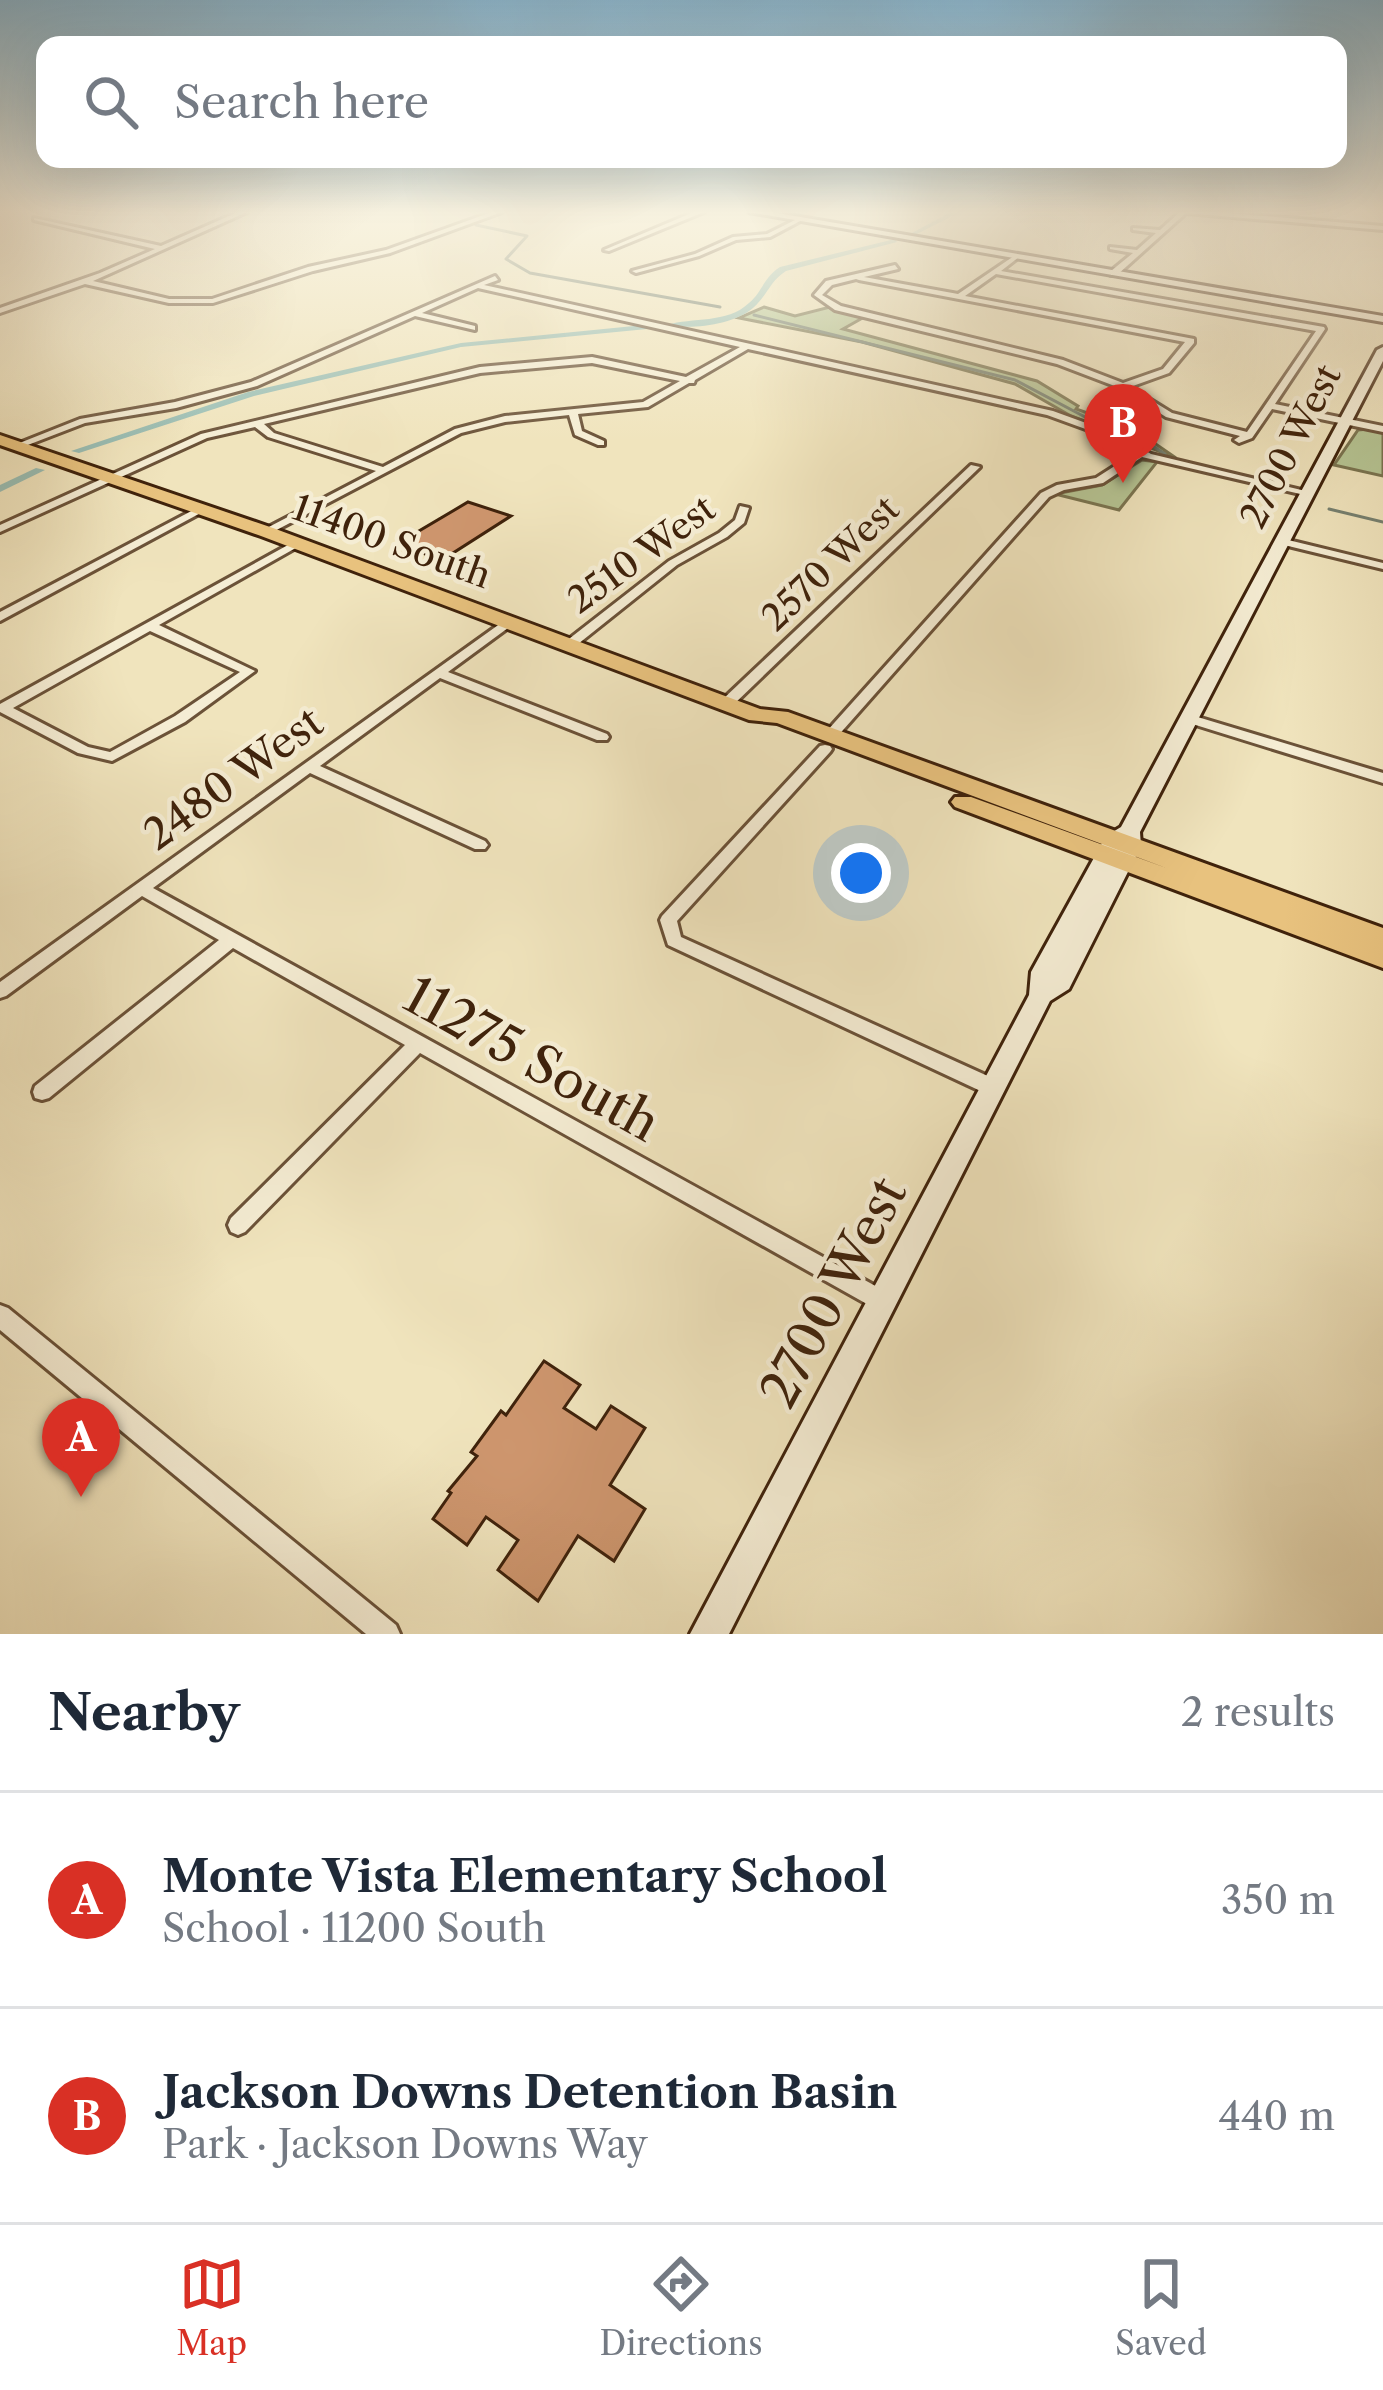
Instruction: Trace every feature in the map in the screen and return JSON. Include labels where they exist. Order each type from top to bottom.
[{"type":"main road","points":[[1203,288],[1383,319]]},
{"type":"main road","name":"2700 West","points":[[709,1634],[1041,995],[1043,972],[1120,848],[1191,719],[1383,350]]},
{"type":"main road","name":"11400 South","points":[[6,446],[203,509],[758,715],[779,717],[828,742],[1383,938]]},
{"type":"main road","name":"11400 South","points":[[1120,848],[1383,958]]},
{"type":"street","points":[[0,311],[68,288]]},
{"type":"street","points":[[113,288],[169,302],[213,301],[252,288]]},
{"type":"street","points":[[6,446],[83,421],[176,405],[254,384],[478,288]]},
{"type":"street","points":[[487,288],[1050,413],[1115,436],[1140,454],[1310,493]]},
{"type":"street","points":[[824,288],[818,295],[838,308],[1060,362],[1123,386],[1168,415],[1249,436]]},
{"type":"street","points":[[908,288],[1191,341],[1166,371],[1123,386]]},
{"type":"street","points":[[959,298],[972,288]]},
{"type":"street","points":[[1090,288],[1321,328],[1249,436],[1236,441]]},
{"type":"street","points":[[1216,310],[1231,293]]},
{"type":"street","points":[[417,314],[472,328]]},
{"type":"street","points":[[267,532],[475,426],[638,407],[747,346]]},
{"type":"street","points":[[0,529],[196,439],[480,370],[561,360],[611,362],[691,381]]},
{"type":"street","points":[[1269,406],[1383,429]]},
{"type":"street","points":[[573,414],[578,434],[601,442]]},
{"type":"street","points":[[257,423],[271,435],[384,470]]},
{"type":"street","points":[[994,1088],[674,941],[668,920],[1045,495],[1061,487],[1099,482],[1140,454]]},
{"type":"street","name":"2570 West","points":[[727,703],[975,467]]},
{"type":"street","name":"2510 West","points":[[569,645],[673,563],[723,535],[740,521],[744,508]]},
{"type":"street","points":[[0,617],[203,509]]},
{"type":"street","points":[[1284,542],[1383,566]]},
{"type":"street","points":[[150,626],[249,671],[196,709],[112,757],[83,750],[4,708],[150,626],[298,543]]},
{"type":"street","name":"2480 West","points":[[0,991],[508,622]]},
{"type":"street","points":[[439,673],[602,737]]},
{"type":"street","points":[[1191,719],[1383,778]]},
{"type":"street","points":[[310,767],[480,845]]},
{"type":"street","name":"11275 South","points":[[141,889],[882,1301]]},
{"type":"street","points":[[42,1092],[232,939]]},
{"type":"street","points":[[238,1225],[418,1043]]},
{"type":"street","points":[[0,1316],[387,1634]]},
{"type":"green space","points":[[764,307],[795,316],[830,307],[866,316],[843,329],[1037,381],[1078,406],[1076,409],[1134,429],[1176,458],[1071,416],[1015,384],[862,342],[739,318]]},
{"type":"green space","points":[[1358,430],[1383,432],[1383,476],[1334,465]]},
{"type":"green space","points":[[1142,460],[1157,462],[1119,510],[1055,494],[1102,485]]},
{"type":"building","points":[[468,502],[511,516],[442,560],[397,544]]},
{"type":"building","points":[[544,1361],[580,1385],[564,1408],[596,1429],[611,1406],[645,1428],[610,1485],[645,1509],[614,1561],[578,1536],[538,1601],[498,1570],[518,1540],[486,1517],[467,1545],[433,1519],[448,1491],[477,1456],[471,1452],[501,1411],[506,1415]]},
{"type":"waterway","points":[[615,288],[720,307]]},
{"type":"waterway","points":[[671,325],[719,320],[742,312],[764,288]]},
{"type":"waterway","points":[[754,315],[1015,380],[1087,418],[1141,438],[1165,454]]},
{"type":"waterway","points":[[76,451],[251,394],[461,345],[644,327]]},
{"type":"waterway","points":[[0,489],[40,470]]},
{"type":"waterway","points":[[1329,509],[1383,522]]},
{"type":"place","name":"Jackson Downs Detention Basin","points":[[1123,483]]},
{"type":"place","name":"Monte Vista Elementary School","points":[[81,1497]]}]
